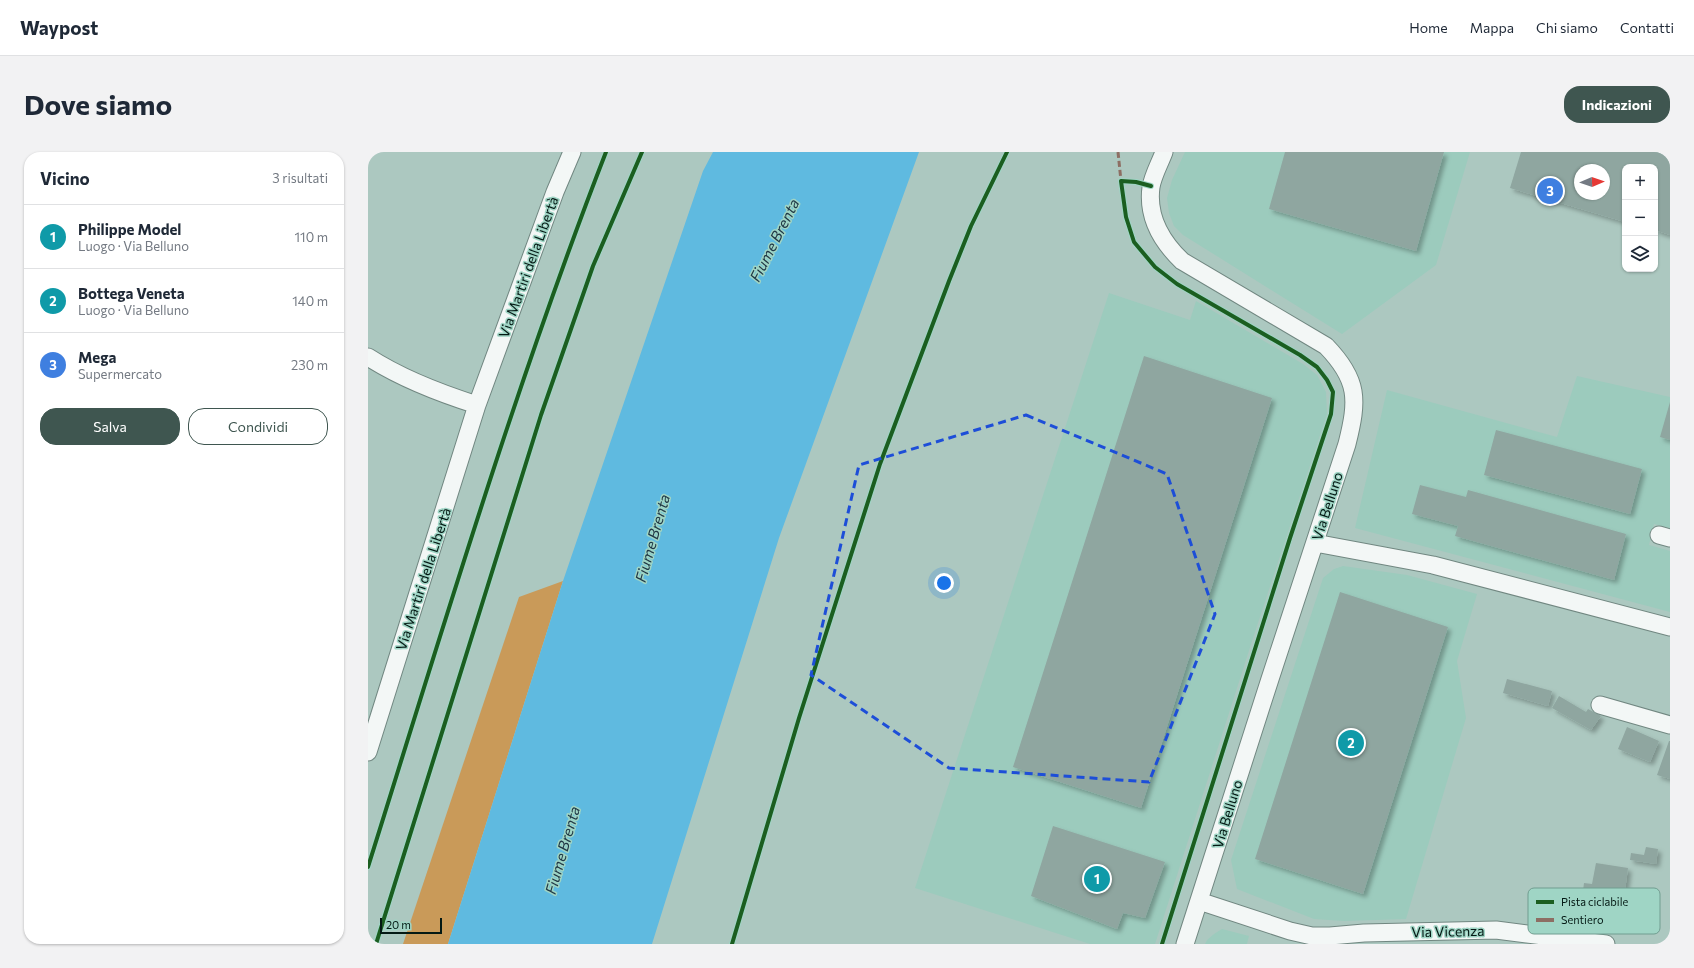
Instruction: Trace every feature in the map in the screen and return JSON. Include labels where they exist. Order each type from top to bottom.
[{"type":"street","name":"Via Martiri della Libertà","points":[[368,752],[478,406],[555,192],[572,152]]},
{"type":"street","name":"Via Belluno","points":[[1164,152],[1151,186],[1151,199],[1153,216],[1158,233],[1169,248],[1182,260],[1326,346],[1339,360],[1350,377],[1354,395],[1354,417],[1347,444],[1270,679],[1186,944]]},
{"type":"street","points":[[368,357],[381,366],[430,389],[478,406]]},
{"type":"street","points":[[1315,543],[1434,565],[1670,627]]},
{"type":"street","points":[[1600,705],[1670,725]]},
{"type":"street","name":"Via Vicenza","points":[[1199,901],[1290,931],[1312,936],[1364,933],[1496,930],[1606,944]]},
{"type":"highlighted area","points":[[1026,415],[1167,474],[1215,614],[1149,782],[949,768],[811,675],[859,465]]},
{"type":"shaded area","points":[[1185,152],[1470,152],[1436,265],[1342,334],[1183,235],[1174,226],[1169,213],[1167,198],[1172,180]]},
{"type":"shaded area","points":[[1109,293],[1190,320],[1196,301],[1303,364],[1317,375],[1326,392],[1327,414],[1254,635],[1155,944],[1090,944],[915,888]]},
{"type":"shaded area","points":[[1577,376],[1670,397],[1670,528],[1654,524],[1649,545],[1670,551],[1670,612],[1355,528],[1387,390],[1557,437]]},
{"type":"shaded area","points":[[1343,566],[1407,575],[1477,594],[1457,661],[1466,718],[1406,919],[1344,921],[1314,919],[1237,889],[1231,860],[1323,578],[1334,569]]},
{"type":"shaded area","points":[[563,581],[448,944],[403,944],[519,597]]},
{"type":"shaded area","points":[[1222,929],[1249,936],[1247,944],[1205,944],[1207,940]]},
{"type":"water","name":"Fiume Brenta","points":[[713,152],[919,152],[779,538],[652,944],[448,944],[563,581],[703,171]]},
{"type":"building","points":[[1285,152],[1444,152],[1416,251],[1269,209]]},
{"type":"building","points":[[1521,152],[1670,152],[1670,235],[1658,231],[1658,164],[1622,164],[1622,221],[1510,188]]},
{"type":"building","points":[[1144,356],[1272,398],[1141,808],[1013,767]]},
{"type":"building","points":[[1670,402],[1670,440],[1660,437]]},
{"type":"building","points":[[1496,430],[1642,469],[1630,514],[1484,475]]},
{"type":"building","points":[[1420,485],[1466,497],[1468,490],[1626,534],[1614,580],[1455,536],[1458,526],[1412,514]]},
{"type":"building","points":[[1340,592],[1448,627],[1363,894],[1255,859]]},
{"type":"building","points":[[1507,679],[1552,691],[1548,706],[1503,693]]},
{"type":"building","points":[[1559,696],[1586,712],[1588,709],[1601,716],[1591,730],[1552,708]]},
{"type":"building","points":[[1627,727],[1659,741],[1650,762],[1618,749]]},
{"type":"building","points":[[1670,741],[1670,779],[1657,775]]},
{"type":"building","points":[[1053,826],[1165,862],[1145,918],[1123,913],[1117,929],[1031,896]]},
{"type":"building","points":[[1646,847],[1658,849],[1656,864],[1630,860],[1631,853],[1644,855]]},
{"type":"building","points":[[1596,863],[1628,868],[1625,888],[1583,888],[1584,883],[1592,884]]},
{"type":"marked path","points":[[1118,152],[1121,181]]},
{"type":"cycle path","points":[[368,867],[452,597],[510,418],[606,152]]},
{"type":"cycle path","points":[[376,944],[541,415],[593,266],[642,152]]},
{"type":"cycle path","points":[[732,944],[799,718],[880,464],[971,226],[1007,152]]},
{"type":"cycle path","points":[[1151,186],[1136,182],[1121,181],[1126,217],[1134,242],[1155,267],[1177,284],[1300,355],[1317,367],[1327,380],[1333,392],[1331,414],[1290,538],[1162,944]]},
{"type":"place","name":"Mega","points":[[1550,191]]},
{"type":"place","name":"Bottega Veneta","points":[[1351,743]]},
{"type":"place","name":"Philippe Model","points":[[1097,879]]}]
